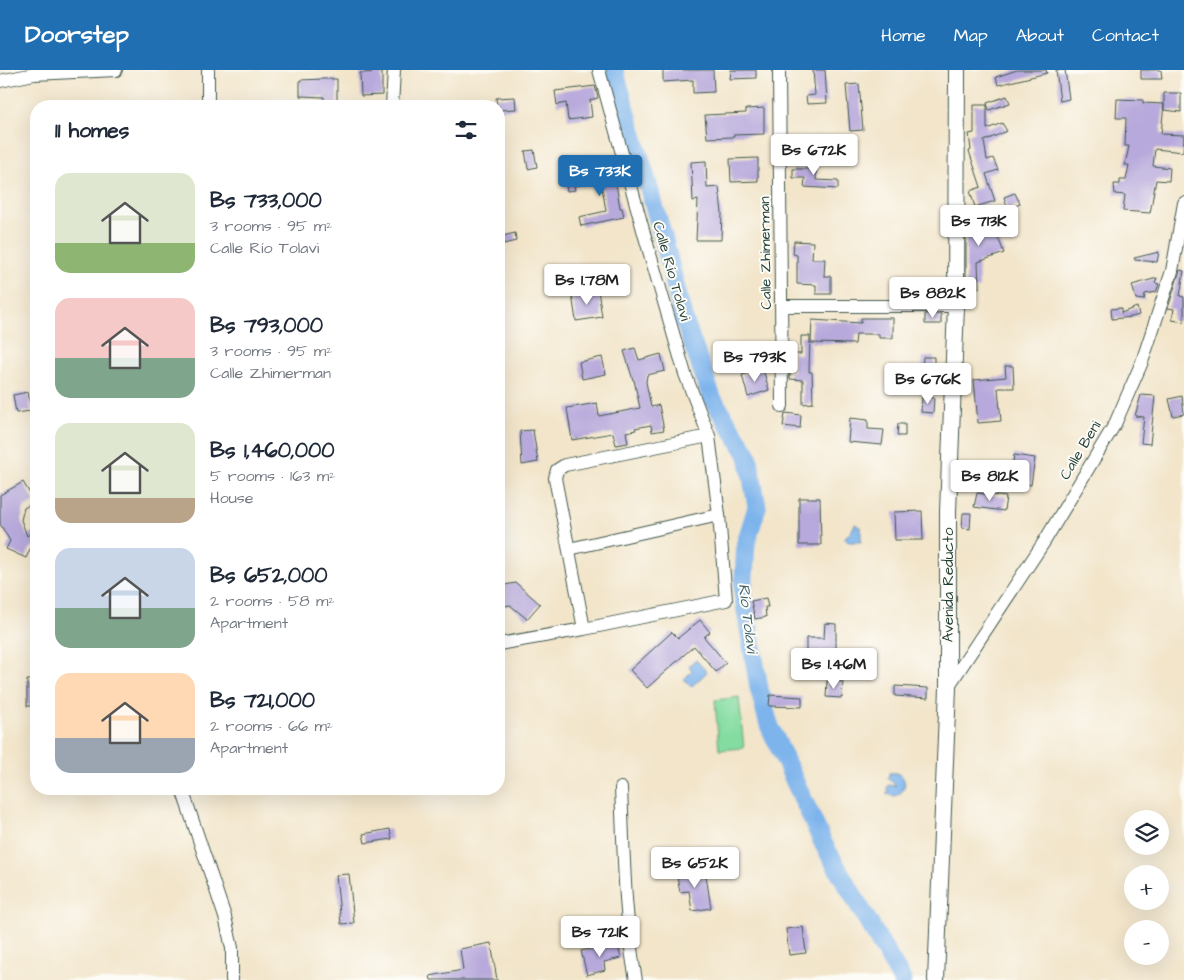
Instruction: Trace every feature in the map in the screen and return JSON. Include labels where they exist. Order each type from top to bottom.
[{"type":"main road","name":"Avenida Reducto","points":[[936,980],[948,688],[948,511],[956,306],[958,70]]},
{"type":"street","points":[[0,81],[34,74],[116,70]]},
{"type":"street","points":[[208,70],[208,100]]},
{"type":"street","points":[[392,100],[394,70]]},
{"type":"street","name":"Calle Río Tolavi","points":[[584,629],[726,600],[719,515],[709,436],[683,365],[642,228],[599,70]]},
{"type":"street","name":"Calle Zhimerman","points":[[779,70],[782,406]]},
{"type":"street","name":"Calle Beni","points":[[948,688],[1044,542],[1115,424],[1142,362],[1172,271],[1184,202]]},
{"type":"street","points":[[782,306],[956,306]]},
{"type":"street","points":[[505,643],[584,629],[555,478],[557,470],[565,465],[709,436]]},
{"type":"street","points":[[569,549],[719,515]]},
{"type":"street","points":[[622,788],[630,948],[636,980]]},
{"type":"street","points":[[184,795],[225,916],[232,948],[232,980]]},
{"type":"green space","points":[[739,697],[744,748],[719,750],[715,700]]},
{"type":"water","points":[[855,524],[861,528],[861,542],[849,542],[845,537],[851,532]]},
{"type":"water","points":[[696,660],[707,672],[691,687],[684,679],[692,671],[689,665]]},
{"type":"water","points":[[889,773],[899,774],[903,777],[905,785],[900,793],[895,796],[886,794],[889,791],[887,788],[889,785],[895,786],[888,779]]},
{"type":"building","points":[[663,70],[713,70],[714,92],[693,93],[693,80],[663,82]]},
{"type":"building","points":[[731,70],[756,70],[756,78],[730,79]]},
{"type":"building","points":[[813,70],[825,70],[827,103],[807,104],[806,96],[815,95]]},
{"type":"building","points":[[1017,70],[1046,70],[1047,73],[998,85],[996,77]]},
{"type":"building","points":[[1056,70],[1065,70],[1069,99],[1060,101]]},
{"type":"building","points":[[1141,70],[1161,70],[1162,79],[1141,79]]},
{"type":"building","points":[[382,72],[382,95],[361,96],[360,73]]},
{"type":"building","points":[[337,79],[337,100],[324,100],[324,97],[300,96],[300,80]]},
{"type":"building","points":[[859,84],[863,130],[850,131],[846,85]]},
{"type":"building","points":[[595,86],[598,98],[590,100],[592,117],[568,120],[566,103],[557,105],[555,91]]},
{"type":"building","points":[[1164,93],[1181,93],[1181,112],[1164,110]]},
{"type":"building","points":[[1007,96],[1010,103],[989,110],[987,103]]},
{"type":"building","points":[[515,97],[516,109],[505,110],[505,100],[496,100],[496,98]]},
{"type":"building","points":[[1117,99],[1143,100],[1143,103],[1164,104],[1161,134],[1184,135],[1183,152],[1155,149],[1153,166],[1170,168],[1169,181],[1156,180],[1150,213],[1123,211],[1125,195],[1115,194],[1114,184],[1120,184],[1120,180],[1126,180],[1129,165],[1125,165],[1129,146],[1125,146],[1126,118],[1116,118]]},
{"type":"building","points":[[974,105],[987,105],[987,129],[1002,123],[1007,131],[984,141],[987,160],[993,158],[998,170],[986,174],[995,201],[975,207],[970,191],[981,187],[969,151],[971,150],[969,134],[974,133]]},
{"type":"building","points":[[764,108],[764,134],[707,138],[705,115],[746,113],[746,109]]},
{"type":"building","points":[[534,150],[537,167],[528,169],[525,151]]},
{"type":"building","points":[[809,153],[817,153],[816,180],[838,181],[838,189],[804,187],[805,178],[793,178],[793,169],[809,169]]},
{"type":"building","points":[[758,158],[758,181],[731,182],[730,159]]},
{"type":"building","points":[[706,161],[707,188],[719,187],[722,213],[721,240],[696,240],[698,200],[693,201],[691,162]]},
{"type":"building","points":[[614,171],[620,208],[622,208],[624,217],[581,226],[579,217],[606,211],[601,181],[574,186],[575,190],[567,191],[565,179]]},
{"type":"building","points":[[1015,193],[1020,204],[1008,209],[1004,197]]},
{"type":"building","points":[[976,208],[980,225],[992,221],[1004,253],[978,262],[979,288],[966,290],[966,230],[971,228],[967,210]]},
{"type":"building","points":[[515,233],[516,241],[505,244],[505,236]]},
{"type":"building","points":[[794,241],[813,242],[812,259],[825,259],[824,276],[831,276],[831,294],[816,294],[816,285],[797,284],[797,255],[793,254]]},
{"type":"building","points":[[1159,252],[1157,262],[1135,260],[1134,258]]},
{"type":"building","points":[[1180,270],[1184,271],[1180,296],[1184,297],[1184,322],[1172,320],[1174,309],[1168,308]]},
{"type":"building","points":[[1157,278],[1155,283],[1159,284],[1156,292],[1145,294],[1144,300],[1136,299],[1132,285]]},
{"type":"building","points":[[598,290],[602,317],[576,321],[572,294]]},
{"type":"building","points":[[1137,307],[1139,315],[1112,319],[1111,309],[1121,308],[1121,313]]},
{"type":"building","points":[[925,314],[941,314],[941,324],[925,324]]},
{"type":"building","points":[[861,318],[893,318],[893,338],[879,338],[879,334],[856,334],[855,344],[811,343],[812,320],[861,323]]},
{"type":"building","points":[[801,336],[810,336],[809,372],[812,372],[813,403],[803,404],[803,380],[790,379],[790,371],[793,372],[794,354],[801,354]]},
{"type":"building","points":[[635,348],[639,360],[661,354],[665,371],[647,375],[646,382],[651,407],[659,405],[664,430],[652,432],[651,425],[635,428],[636,430],[626,432],[628,443],[616,445],[613,433],[572,440],[567,408],[597,403],[599,416],[640,408],[634,380],[624,351]]},
{"type":"building","points":[[602,357],[606,374],[582,379],[579,362]]},
{"type":"building","points":[[923,357],[934,357],[934,370],[922,369]]},
{"type":"building","points":[[1005,366],[1013,366],[1014,388],[998,388],[1001,421],[978,423],[974,380],[1006,377]]},
{"type":"building","points":[[763,369],[769,390],[748,397],[742,375]]},
{"type":"building","points":[[28,392],[30,411],[16,413],[13,395]]},
{"type":"building","points":[[1141,395],[1155,396],[1150,444],[1141,443],[1144,417],[1135,416]]},
{"type":"building","points":[[1182,396],[1184,414],[1173,416],[1169,399]]},
{"type":"building","points":[[922,397],[934,398],[933,413],[921,412]]},
{"type":"building","points":[[786,413],[801,415],[800,428],[783,426]]},
{"type":"building","points":[[850,418],[868,420],[868,429],[884,430],[882,445],[848,442]]},
{"type":"building","points":[[898,424],[905,424],[905,436],[897,436]]},
{"type":"building","points":[[533,430],[538,462],[522,465],[520,431]]},
{"type":"building","points":[[1014,455],[1035,458],[1031,485],[1010,482]]},
{"type":"building","points":[[23,482],[30,494],[30,505],[24,508],[21,520],[27,536],[30,534],[30,549],[26,558],[6,549],[10,541],[0,524],[0,495]]},
{"type":"building","points":[[977,493],[1006,497],[1004,511],[974,507]]},
{"type":"building","points":[[799,498],[820,498],[821,545],[799,545]]},
{"type":"building","points":[[922,511],[923,540],[895,540],[894,512]]},
{"type":"building","points":[[963,513],[971,513],[970,529],[962,528]]},
{"type":"building","points":[[516,583],[540,604],[527,619],[510,605],[505,606],[505,585]]},
{"type":"building","points":[[766,598],[768,607],[765,607],[766,617],[755,619],[751,601]]},
{"type":"building","points":[[700,620],[710,632],[704,637],[726,663],[716,672],[694,646],[647,688],[630,670],[672,632],[678,638]]},
{"type":"building","points":[[825,623],[836,624],[836,657],[818,656],[818,664],[806,663],[806,638],[824,638]]},
{"type":"building","points":[[27,680],[30,680],[30,706],[27,706]]},
{"type":"building","points":[[827,681],[843,682],[842,698],[826,697]]},
{"type":"building","points":[[895,686],[928,688],[928,698],[895,696]]},
{"type":"building","points":[[770,695],[802,697],[802,707],[769,706]]},
{"type":"building","points":[[390,829],[392,839],[365,843],[363,834]]},
{"type":"building","points":[[693,868],[694,877],[706,875],[711,908],[692,911],[689,891],[680,892],[676,871]]},
{"type":"building","points":[[349,874],[354,923],[341,924],[336,875]]},
{"type":"building","points":[[803,927],[806,953],[789,955],[786,929]]},
{"type":"building","points":[[491,943],[497,980],[431,980],[430,976],[463,970],[460,949]]},
{"type":"building","points":[[617,943],[621,958],[604,962],[605,970],[587,975],[581,951]]},
{"type":"waterway","name":"Río Tolavi","points":[[614,70],[663,236],[683,317],[712,398],[748,455],[757,507],[746,543],[743,593],[759,688],[769,725],[824,845],[902,980]]}]
